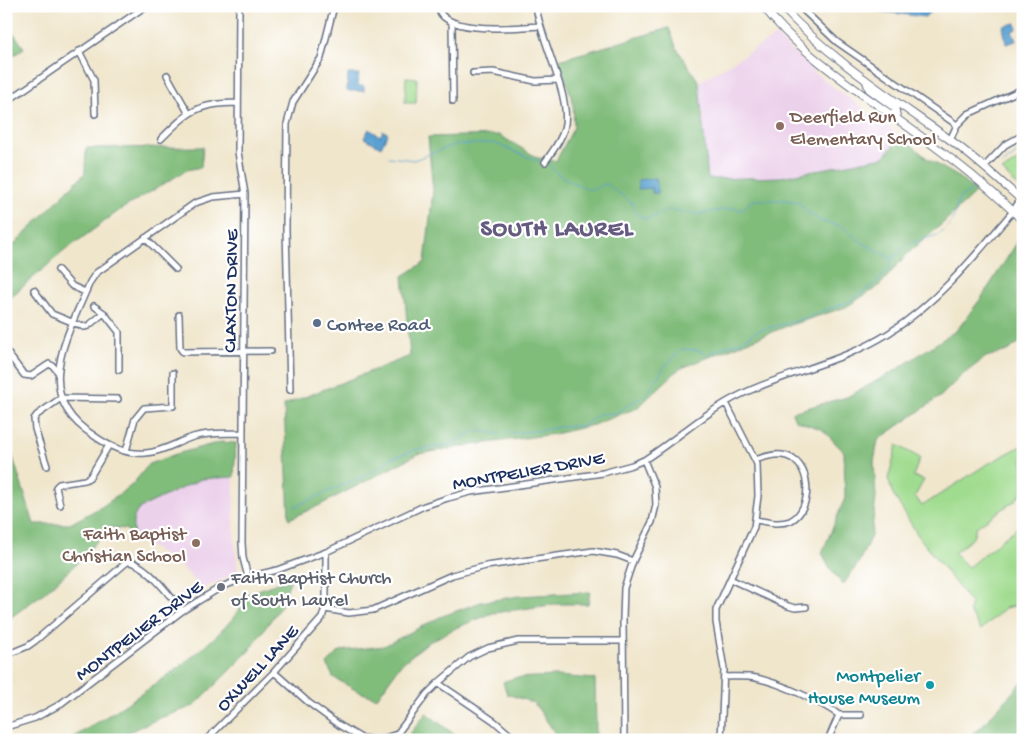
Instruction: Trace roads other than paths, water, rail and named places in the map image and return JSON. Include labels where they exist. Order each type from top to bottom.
[{"type":"main road","points":[[763,6],[808,53],[963,167],[1023,221]]},
{"type":"main road","points":[[781,6],[819,44],[950,140],[1022,199]]},
{"type":"main road","points":[[866,80],[869,89],[895,108],[897,120]]},
{"type":"street","points":[[6,102],[146,6]]},
{"type":"street","name":"CLAXTON DRIVE","points":[[239,6],[238,152],[245,194],[242,543],[243,558],[248,577]]},
{"type":"street","points":[[290,390],[286,223],[287,124],[293,102],[321,58],[334,6]]},
{"type":"street","points":[[438,6],[440,12],[452,22],[479,29],[540,26]]},
{"type":"street","points":[[536,6],[540,26],[565,105],[565,124],[561,137],[545,162]]},
{"type":"street","points":[[799,6],[837,42],[957,125]]},
{"type":"street","points":[[452,22],[453,101]]},
{"type":"street","points":[[79,51],[94,80],[95,114]]},
{"type":"street","points":[[473,73],[493,72],[535,81],[558,80]]},
{"type":"street","points":[[167,75],[189,114]]},
{"type":"street","points":[[950,140],[957,125],[972,110],[1023,89]]},
{"type":"street","points":[[161,139],[189,114],[211,104],[238,103]]},
{"type":"street","points":[[984,167],[1005,145],[1023,135]]},
{"type":"street","points":[[242,433],[199,435],[150,453],[126,451],[109,445],[90,434],[67,413],[60,398],[58,372],[60,356],[85,292],[93,278],[102,268],[195,204],[213,197],[245,194]]},
{"type":"street","name":"MONTPELIER DRIVE","points":[[6,727],[41,716],[59,705],[182,611],[221,587],[248,577],[277,570],[326,552],[424,506],[448,498],[471,492],[603,473],[632,465],[644,460],[726,403],[756,388],[855,351],[917,314],[947,287],[1014,211],[1022,199]]},
{"type":"street","points":[[145,238],[176,269]]},
{"type":"street","points":[[58,270],[72,286],[85,292]]},
{"type":"street","points":[[34,290],[52,314],[73,324],[86,327],[104,313]]},
{"type":"street","points":[[94,306],[104,313],[119,332],[119,370]]},
{"type":"street","points":[[178,314],[180,348],[184,352],[270,351]]},
{"type":"street","points":[[6,351],[24,375],[31,376],[49,364],[58,372]]},
{"type":"street","points":[[126,451],[134,422],[144,408],[173,406],[173,372]]},
{"type":"street","points":[[47,466],[35,429],[34,419],[37,415],[60,398],[118,399]]},
{"type":"street","points":[[721,740],[724,676],[715,616],[719,601],[751,535],[756,520],[759,486],[756,460],[726,403]]},
{"type":"street","points":[[60,505],[56,486],[85,480],[90,477],[109,445]]},
{"type":"street","points":[[756,460],[778,455],[791,458],[802,467],[807,482],[803,507],[796,517],[782,523],[756,520]]},
{"type":"street","points":[[624,740],[624,588],[633,561],[652,522],[656,505],[655,487],[644,460]]},
{"type":"street","points":[[325,609],[349,613],[372,610],[452,575],[486,566],[593,551],[617,555],[633,561]]},
{"type":"street","name":"OXWELL LANE","points":[[206,740],[274,672],[318,624],[325,609],[326,552]]},
{"type":"street","points":[[6,655],[36,641],[128,562],[135,563],[149,574],[163,587],[182,611]]},
{"type":"street","points":[[730,579],[788,606],[795,608],[806,607]]},
{"type":"street","points":[[274,672],[309,703],[339,725],[361,738],[379,740],[397,734],[427,694],[469,657],[499,644],[518,641],[623,641]]},
{"type":"street","points":[[724,676],[749,677],[763,680],[804,696],[840,714],[860,715]]},
{"type":"street","points":[[438,683],[494,721],[516,740]]},
{"type":"street","points":[[828,740],[840,714]]},
{"type":"water","points":[[870,6],[934,6],[925,17],[876,11]]},
{"type":"water","points":[[1016,23],[1017,29],[1012,31],[1016,41],[1006,44],[1003,26]]},
{"type":"water","points":[[348,74],[359,74],[357,86],[364,86],[364,91],[347,91]]},
{"type":"water","points":[[369,129],[380,136],[383,131],[388,133],[381,147],[364,138]]},
{"type":"water","points":[[656,178],[658,193],[652,193],[652,188],[638,189],[638,180]]},
{"type":"waterway","points":[[389,157],[414,160],[453,145],[494,143],[540,162]]},
{"type":"waterway","points":[[1001,166],[1023,149]]},
{"type":"waterway","points":[[549,165],[563,177],[592,190],[606,184],[632,203],[636,214],[647,219],[669,210],[701,214],[732,208],[742,210],[752,200],[798,202],[808,213],[821,221],[843,227],[860,241],[892,259],[906,245],[940,234],[951,224],[960,197],[972,191]]},
{"type":"waterway","points":[[294,507],[372,472],[392,458],[415,450],[449,445],[476,430],[497,434],[538,431],[565,426],[583,426],[600,414],[616,413],[648,393],[664,367],[682,349],[697,350],[709,354],[728,345],[740,342],[757,331],[795,321],[848,302],[873,285],[889,269],[892,259]]},
{"type":"place","name":"Deerfield Run Elementary School","points":[[780,126]]},
{"type":"place","name":"Contee Road","points":[[317,323]]},
{"type":"place","name":"Faith Baptist Christian School","points":[[196,543]]},
{"type":"place","name":"Faith Baptist Church of South Laurel","points":[[221,587]]},
{"type":"place","name":"Montpelier House Museum","points":[[930,685]]},
{"type":"district","name":"SOUTH LAUREL","points":[[557,227]]}]
